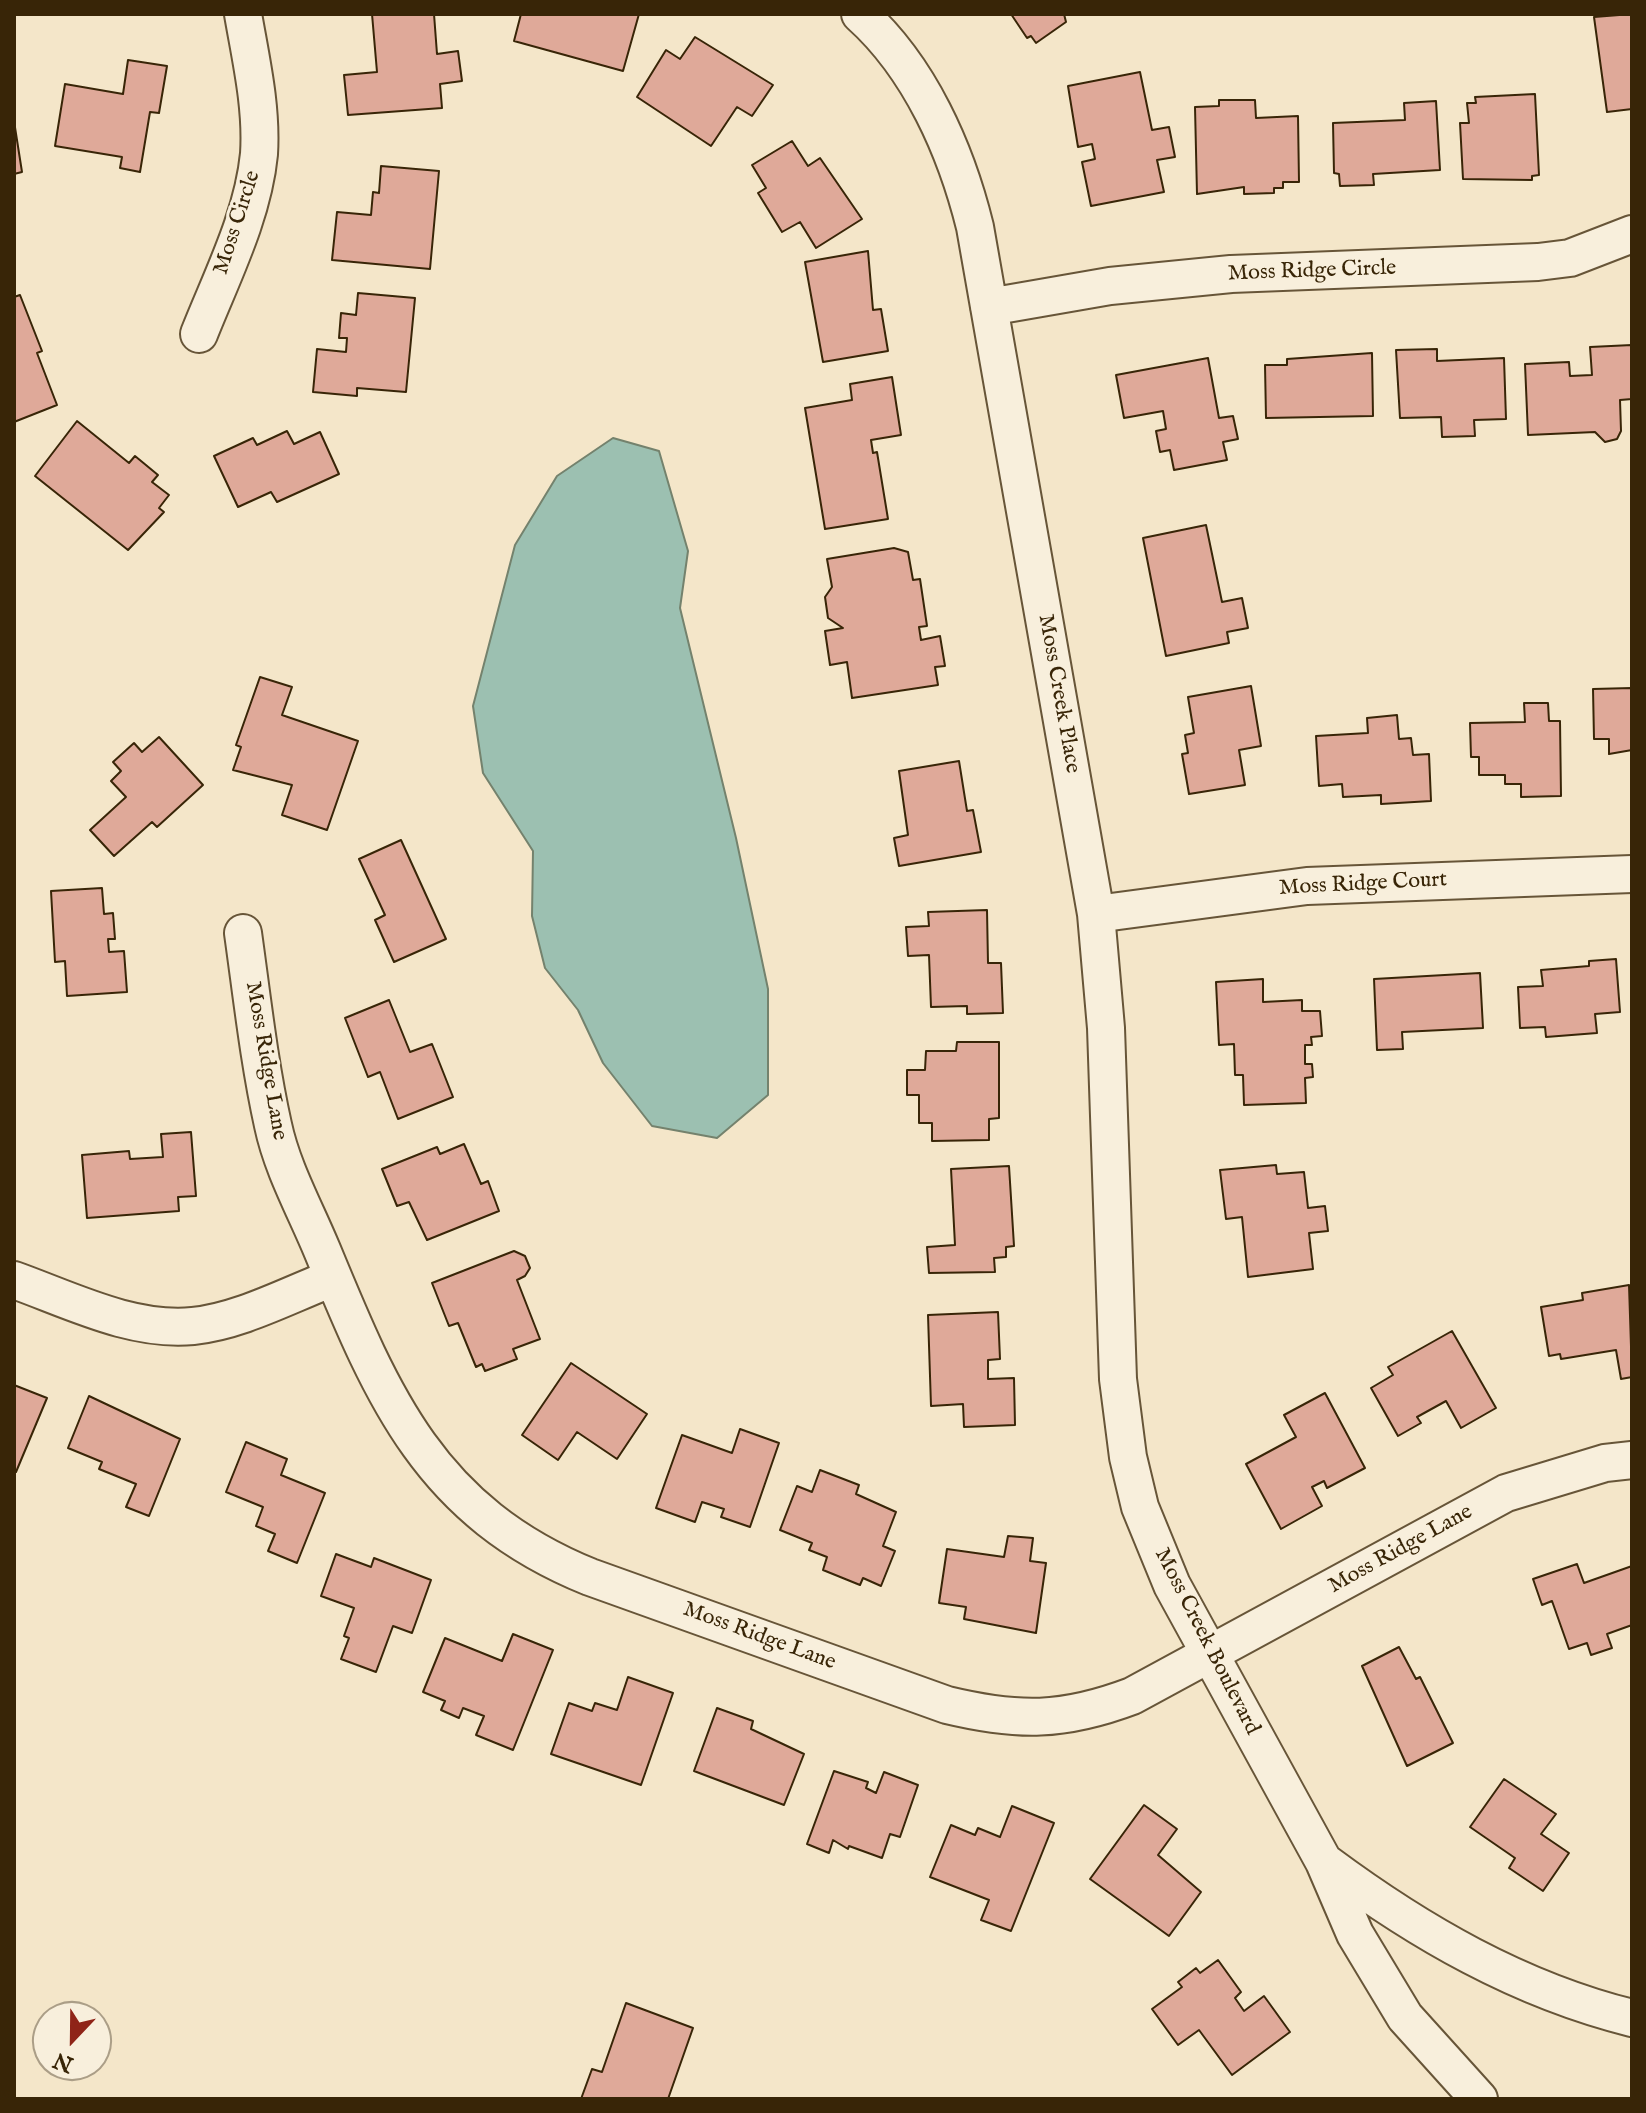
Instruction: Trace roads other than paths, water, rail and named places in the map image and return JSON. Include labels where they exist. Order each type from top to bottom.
[{"type":"street","name":"Moss Circle","points":[[199,334],[245,217],[258,157],[257,97],[243,14]]},
{"type":"street","name":"Moss Creek Place","points":[[860,14],[908,72],[942,131],[967,194],[989,307],[1096,914],[1105,1003],[1121,1410]]},
{"type":"street","name":"Moss Ridge Circle","points":[[989,307],[1110,286],[1231,274],[1548,261],[1581,255],[1632,234]]},
{"type":"street","name":"Moss Ridge Court","points":[[1096,914],[1307,886],[1632,874]]},
{"type":"street","name":"Moss Ridge Lane","points":[[243,933],[273,1125],[333,1278],[373,1369],[405,1429],[448,1483],[499,1528],[558,1564],[947,1705],[997,1717],[1032,1719],[1099,1709],[1210,1655],[1506,1493],[1605,1463],[1632,1460]]},
{"type":"street","points":[[14,1280],[108,1315],[164,1326],[192,1326],[235,1317],[333,1278]]},
{"type":"street","name":"Moss Creek Boulevard","points":[[1121,1410],[1136,1490],[1151,1538],[1172,1585],[1324,1862],[1355,1934],[1405,2017],[1479,2099]]},
{"type":"street","name":"Moss Creek Boulevard","points":[[1324,1862],[1374,1898],[1510,1977],[1580,2005],[1632,2018]]}]
